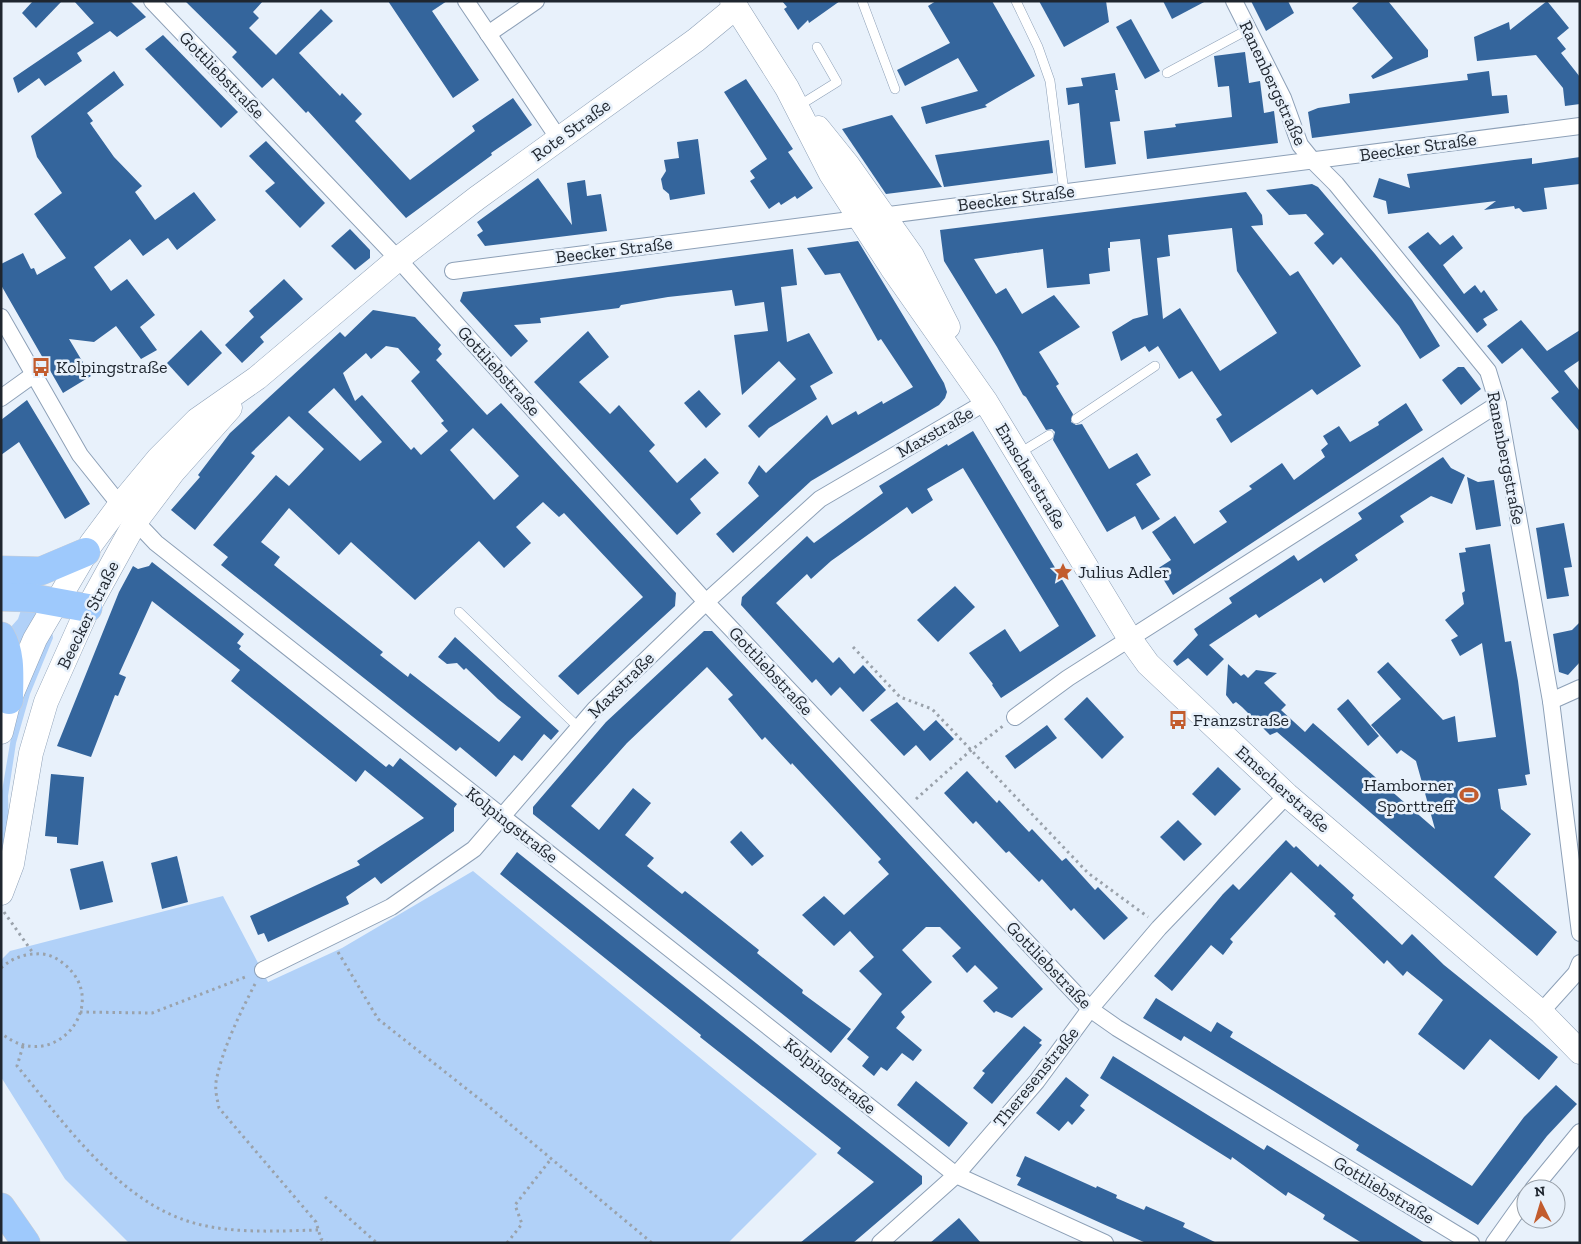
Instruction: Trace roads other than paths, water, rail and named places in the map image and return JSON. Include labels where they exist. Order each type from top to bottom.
[{"type":"highway","points":[[1,570],[41,571],[86,552]]},
{"type":"highway","points":[[41,571],[61,595],[88,608]]},
{"type":"highway","points":[[1,597],[61,595]]},
{"type":"highway","points":[[1,636],[5,642],[9,664],[9,700]]},
{"type":"highway","points":[[1,1207],[26,1243]]},
{"type":"street","name":"Gottliebstraße","points":[[152,1],[398,259],[706,602],[1090,1009],[1116,1028],[1471,1243]]},
{"type":"street","points":[[466,1],[559,139]]},
{"type":"street","points":[[488,34],[536,1]]},
{"type":"street","name":"Ranenbergstraße","points":[[1234,1],[1283,98],[1300,145],[1336,184],[1488,371],[1498,404],[1551,701],[1580,933]]},
{"type":"street","name":"Rote Straße","points":[[398,259],[696,40],[737,3]]},
{"type":"street","name":"Emscherstraße","points":[[737,3],[793,96],[828,170],[986,402],[1130,639],[1148,664],[1287,795],[1542,1012],[1580,1052]]},
{"type":"street","name":"Emscherstraße","points":[[793,96],[847,164],[883,214],[918,268],[986,402]]},
{"type":"street","name":"Beecker Straße","points":[[452,271],[859,217],[1580,126]]},
{"type":"street","name":"Beecker Straße","points":[[1,893],[12,864],[31,753],[46,702],[128,513],[159,458],[197,420],[257,378],[398,259]]},
{"type":"street","name":"Kolpingstraße","points":[[1,317],[80,455],[128,513],[156,542],[956,1175],[1105,1243]]},
{"type":"street","points":[[1,398],[33,375]]},
{"type":"street","name":"Maxstraße","points":[[263,970],[330,939],[391,907],[474,849],[500,816],[595,708],[706,602],[820,499],[986,402]]},
{"type":"street","points":[[1015,717],[1068,678],[1498,404]]},
{"type":"street","name":"Beecker Straße","points":[[1,732],[9,700],[35,638],[86,552],[128,513]]},
{"type":"street","points":[[1551,701],[1580,688]]},
{"type":"street","name":"Theresenstraße","points":[[880,1243],[956,1175],[1037,1081],[1090,1009],[1159,928],[1287,795]]},
{"type":"street","points":[[1542,1012],[1576,973],[1580,964]]},
{"type":"street","name":"Emscherstraße","points":[[1542,1012],[1580,1033]]},
{"type":"street","points":[[1541,1179],[1580,1132]]},
{"type":"street","points":[[1494,1243],[1516,1212]]},
{"type":"lane","points":[[862,1],[895,89]]},
{"type":"lane","points":[[1016,1],[1038,47],[1050,81],[1064,192]]},
{"type":"lane","points":[[1167,73],[1249,29]]},
{"type":"lane","points":[[793,96],[837,82],[817,47]]},
{"type":"lane","points":[[1076,419],[1155,366]]},
{"type":"lane","points":[[1018,454],[1050,435]]},
{"type":"lane","points":[[458,612],[578,728]]},
{"type":"place","name":"Kolpingstraße","points":[[41,367]]},
{"type":"place","name":"Julius Adler","points":[[1063,572]]},
{"type":"place","name":"Franzstraße","points":[[1178,720]]},
{"type":"place","name":"Hamborner Sporttreff","points":[[1469,795]]}]
